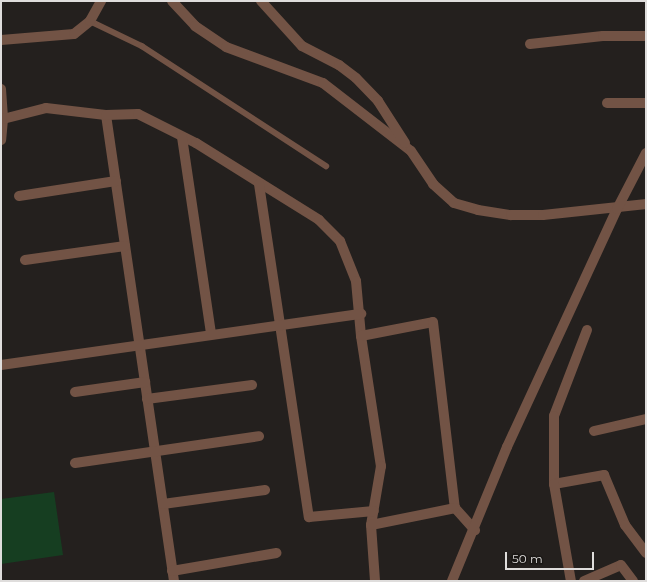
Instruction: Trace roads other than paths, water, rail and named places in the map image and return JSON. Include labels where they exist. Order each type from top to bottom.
[{"type":"street","points":[[1,40],[74,34],[90,21],[101,1]]},
{"type":"street","points":[[172,1],[195,26],[226,47],[323,83],[411,151]]},
{"type":"street","points":[[261,1],[302,46],[339,65],[356,78],[378,101],[433,184],[454,203],[478,210],[511,215],[543,215],[617,209],[646,204]]},
{"type":"street","points":[[530,44],[603,36],[646,36]]},
{"type":"street","points":[[1,89],[3,119],[1,140]]},
{"type":"street","points":[[607,102],[646,103]]},
{"type":"street","points":[[3,119],[46,108],[106,115],[138,114],[182,137],[319,220],[340,241],[356,281],[361,314],[361,336],[381,466],[371,525],[375,581]]},
{"type":"street","points":[[106,115],[173,576],[276,553]]},
{"type":"street","points":[[182,137],[211,334]]},
{"type":"street","points":[[452,581],[475,530],[507,447],[617,209],[646,153]]},
{"type":"street","points":[[19,196],[116,181]]},
{"type":"street","points":[[259,184],[309,517],[374,511]]},
{"type":"street","points":[[25,260],[125,246]]},
{"type":"street","points":[[1,365],[140,346],[280,324],[361,314]]},
{"type":"street","points":[[361,336],[433,322],[455,508],[475,530]]},
{"type":"street","points":[[572,581],[554,484],[554,416],[587,330]]},
{"type":"street","points":[[75,392],[145,382]]},
{"type":"street","points":[[147,399],[252,385]]},
{"type":"street","points":[[594,431],[646,419]]},
{"type":"street","points":[[75,462],[155,452],[259,436]]},
{"type":"street","points":[[554,484],[604,475],[625,525],[646,553]]},
{"type":"street","points":[[163,504],[265,490]]},
{"type":"street","points":[[371,525],[455,508]]},
{"type":"street","points":[[584,581],[622,565],[633,581]]},
{"type":"lane","points":[[90,21],[142,46],[326,166]]}]
